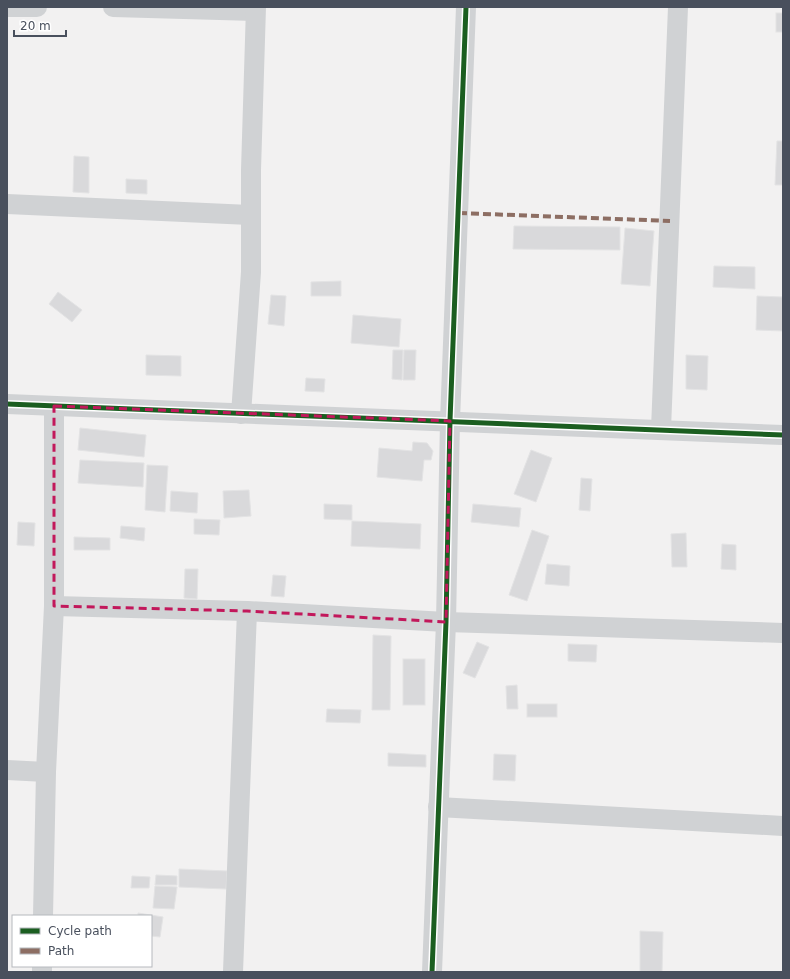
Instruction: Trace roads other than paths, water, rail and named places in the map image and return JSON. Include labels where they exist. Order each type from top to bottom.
[{"type":"street","points":[[7,7],[37,7]]},
{"type":"street","points":[[113,7],[256,9],[250,215],[251,272],[241,414]]},
{"type":"street","points":[[432,972],[446,622],[450,421],[466,7]]},
{"type":"street","points":[[661,429],[678,7]]},
{"type":"street","points":[[7,204],[250,215]]},
{"type":"street","points":[[7,404],[783,435]]},
{"type":"street","points":[[43,915],[46,772],[54,606],[54,406]]},
{"type":"street","points":[[54,606],[247,610],[446,622],[783,633]]},
{"type":"street","points":[[233,972],[247,610]]},
{"type":"street","points":[[7,770],[46,772]]},
{"type":"street","points":[[438,807],[783,826]]}]
